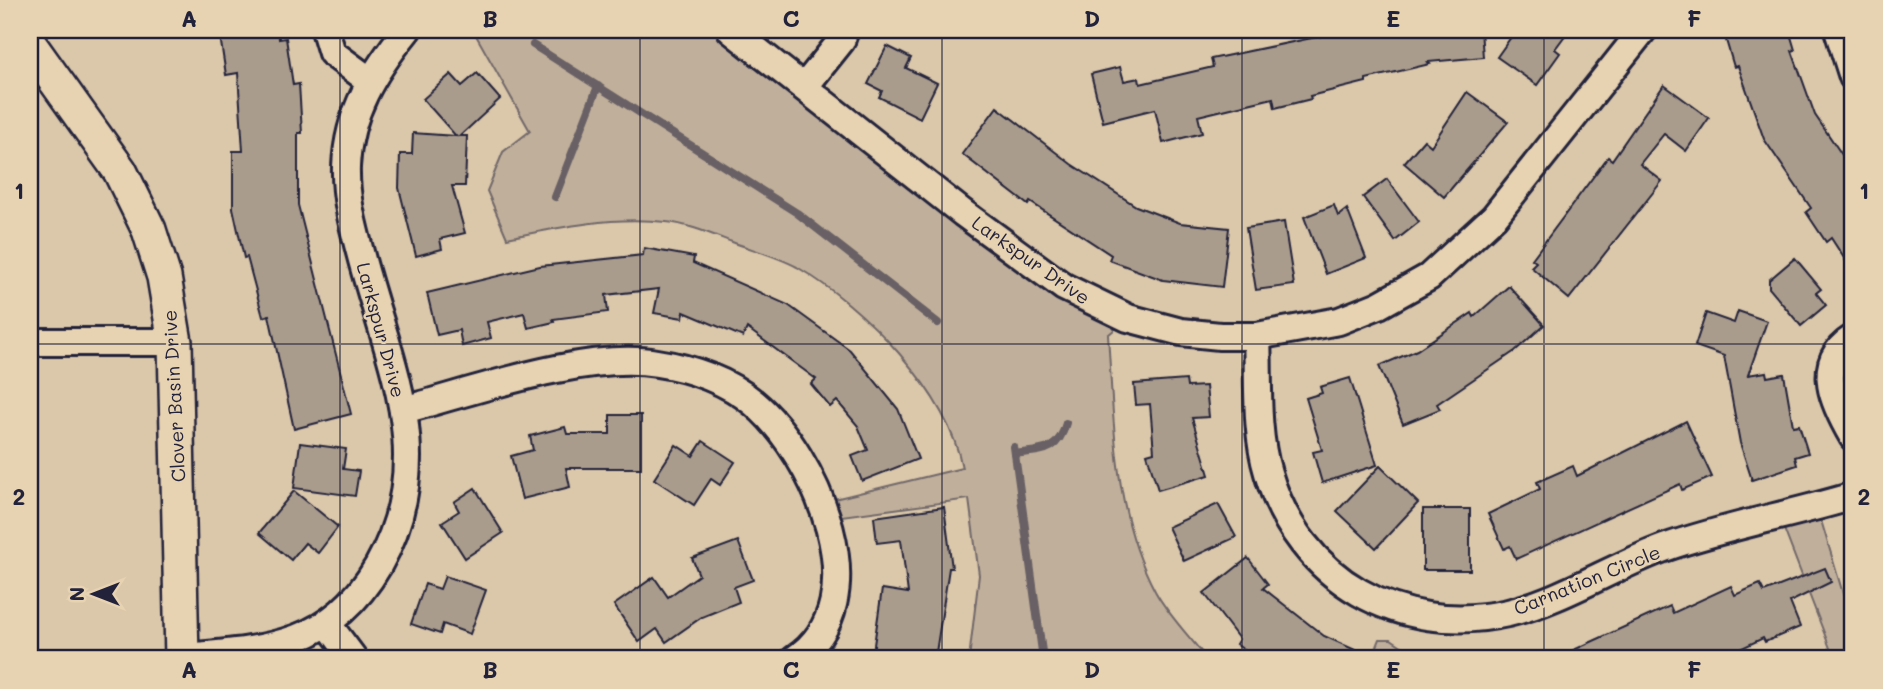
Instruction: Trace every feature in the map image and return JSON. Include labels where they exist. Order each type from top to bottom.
[{"type":"street","points":[[326,30],[332,53],[370,80]]},
{"type":"street","name":"Larkspur Drive","points":[[327,623],[365,584],[398,524],[409,469],[403,410],[346,193],[348,141],[355,113],[370,80],[407,30]]},
{"type":"street","name":"Larkspur Drive","points":[[733,30],[973,221],[1083,298],[1107,310],[1163,328],[1220,337],[1257,337],[1339,321],[1379,305],[1429,277],[1494,217],[1635,32]]},
{"type":"street","points":[[805,86],[841,41],[845,30]]},
{"type":"street","points":[[1838,30],[1853,77]]},
{"type":"street","name":"Clover Basin Drive","points":[[30,45],[120,171],[135,199],[164,277],[175,342],[182,658]]},
{"type":"street","name":"Carnation Circle","points":[[1257,337],[1262,448],[1267,472],[1281,508],[1305,544],[1332,575],[1362,596],[1401,611],[1457,618],[1509,612],[1676,544],[1853,496]]},
{"type":"street","points":[[1853,338],[1835,357],[1830,378],[1834,400],[1853,437]]},
{"type":"street","points":[[30,342],[175,342]]},
{"type":"street","points":[[403,410],[571,367],[614,360],[644,361],[681,368],[741,393],[765,413],[791,445],[814,485],[830,530],[835,565],[831,604],[815,640],[795,659]]},
{"type":"street","points":[[182,658],[265,649],[327,623],[354,659]]},
{"type":"shaded area","points":[[473,30],[731,30],[1128,318],[1108,335],[1114,433],[1123,498],[1141,561],[1155,591],[1207,659],[969,659],[979,575],[969,499],[827,518],[822,502],[962,468],[954,439],[940,410],[899,353],[849,304],[797,267],[683,225],[625,220],[507,238],[487,191],[503,152],[530,131]]},
{"type":"shaded area","points":[[1817,507],[1853,627],[1853,659],[1832,659],[1779,516]]},
{"type":"shaded area","points":[[1380,639],[1391,639],[1403,647],[1401,659],[1372,659]]},
{"type":"building","points":[[278,30],[279,39],[286,38],[293,85],[299,84],[302,133],[298,133],[298,205],[351,414],[294,429],[269,315],[263,317],[247,257],[244,258],[233,208],[233,151],[243,151],[238,73],[226,75],[220,36]]},
{"type":"building","points":[[1350,30],[1481,30],[1483,57],[1428,62],[1430,64],[1366,79],[1366,82],[1275,108],[1273,98],[1198,116],[1202,133],[1163,143],[1155,109],[1103,122],[1091,74],[1120,67],[1124,81],[1139,78],[1140,84],[1213,67],[1211,59]]},
{"type":"building","points":[[1516,30],[1569,30],[1555,49],[1560,53],[1537,85],[1497,57]]},
{"type":"building","points":[[1723,30],[1789,30],[1795,50],[1792,51],[1815,115],[1853,171],[1853,272],[1831,238],[1826,242],[1806,212],[1811,208],[1764,139],[1738,66],[1734,67]]},
{"type":"building","points":[[887,46],[911,58],[906,68],[937,83],[920,118],[879,97],[882,91],[868,84]]},
{"type":"building","points":[[477,73],[500,99],[460,136],[467,136],[465,186],[452,186],[465,233],[440,239],[442,249],[416,256],[399,188],[400,154],[412,154],[413,133],[456,136],[423,99],[451,74],[462,86]]},
{"type":"building","points":[[1664,85],[1709,118],[1686,151],[1664,134],[1640,164],[1662,181],[1569,299],[1531,267],[1536,262],[1532,259],[1608,157],[1612,160]]},
{"type":"building","points":[[1467,92],[1508,122],[1444,197],[1404,163],[1424,140],[1431,146]]},
{"type":"building","points":[[997,107],[1071,164],[1136,206],[1180,223],[1229,228],[1222,287],[1163,280],[1109,260],[1111,255],[1030,202],[1028,205],[962,154]]},
{"type":"building","points":[[1387,179],[1419,222],[1395,241],[1363,197]]},
{"type":"building","points":[[1334,205],[1338,216],[1347,209],[1366,258],[1326,274],[1304,217]]},
{"type":"building","points":[[1284,222],[1294,285],[1256,290],[1246,228]]},
{"type":"building","points":[[644,248],[694,257],[693,263],[788,305],[850,350],[898,409],[918,459],[862,481],[852,456],[868,450],[858,426],[837,401],[830,407],[811,384],[816,379],[747,328],[743,337],[684,312],[683,318],[654,313],[659,289],[606,295],[608,312],[553,319],[554,322],[528,328],[524,313],[487,322],[491,338],[462,346],[459,330],[437,335],[427,293],[540,266],[643,255]]},
{"type":"building","points":[[1795,258],[1821,289],[1816,293],[1826,305],[1801,326],[1769,288],[1769,280]]},
{"type":"building","points":[[1509,286],[1544,325],[1515,351],[1437,404],[1440,409],[1403,424],[1379,366],[1417,350],[1472,313],[1474,317]]},
{"type":"building","points":[[1738,311],[1767,321],[1748,375],[1766,372],[1767,377],[1784,374],[1793,426],[1799,425],[1808,453],[1795,457],[1797,465],[1752,480],[1740,443],[1724,356],[1695,346],[1706,313],[1734,323]]},
{"type":"building","points":[[1350,378],[1377,465],[1322,483],[1313,452],[1322,450],[1306,398],[1322,393],[1320,387]]},
{"type":"building","points":[[1186,380],[1187,387],[1206,386],[1209,417],[1192,418],[1209,475],[1158,490],[1147,454],[1154,452],[1150,404],[1136,405],[1134,384]]},
{"type":"building","points":[[610,415],[641,415],[641,468],[566,468],[570,487],[522,499],[511,456],[533,450],[530,436],[565,427],[567,434],[610,434]]},
{"type":"building","points":[[1686,421],[1712,477],[1682,490],[1680,484],[1516,559],[1510,546],[1504,549],[1488,514],[1540,489],[1537,482],[1573,466],[1577,476]]},
{"type":"building","points":[[703,441],[735,462],[720,485],[711,479],[694,505],[654,479],[676,445],[693,456]]},
{"type":"building","points":[[300,443],[346,449],[343,469],[359,471],[355,496],[294,488]]},
{"type":"building","points":[[1380,466],[1418,503],[1376,548],[1337,511]]},
{"type":"building","points":[[475,488],[503,533],[465,558],[442,522],[459,511],[454,502]]},
{"type":"building","points":[[294,491],[338,527],[318,553],[305,543],[291,560],[259,533]]},
{"type":"building","points":[[1218,504],[1236,537],[1184,561],[1168,527]]},
{"type":"building","points":[[944,507],[952,568],[949,568],[935,659],[872,659],[882,589],[908,593],[901,540],[877,543],[874,517]]},
{"type":"building","points":[[1423,509],[1470,509],[1470,570],[1423,570]]},
{"type":"building","points":[[738,541],[753,580],[734,587],[739,602],[702,617],[666,642],[657,629],[639,642],[614,605],[654,577],[668,597],[699,575],[692,558]]},
{"type":"building","points":[[1248,558],[1268,584],[1263,588],[1324,636],[1375,659],[1256,659],[1236,644],[1239,639],[1204,593]]},
{"type":"building","points":[[1825,568],[1831,582],[1790,602],[1800,627],[1765,642],[1763,638],[1719,659],[1710,659],[1705,649],[1683,659],[1554,659],[1670,606],[1673,613],[1731,586],[1735,595],[1760,584],[1764,592]]},
{"type":"building","points":[[445,576],[486,590],[470,634],[443,624],[440,634],[411,624],[425,584],[440,589]]},
{"type":"waterway","points":[[533,45],[797,213],[938,323]]},
{"type":"waterway","points":[[555,197],[598,86]]},
{"type":"waterway","points":[[1015,454],[1053,445],[1063,433],[1066,423]]},
{"type":"waterway","points":[[1014,447],[1043,659]]}]
